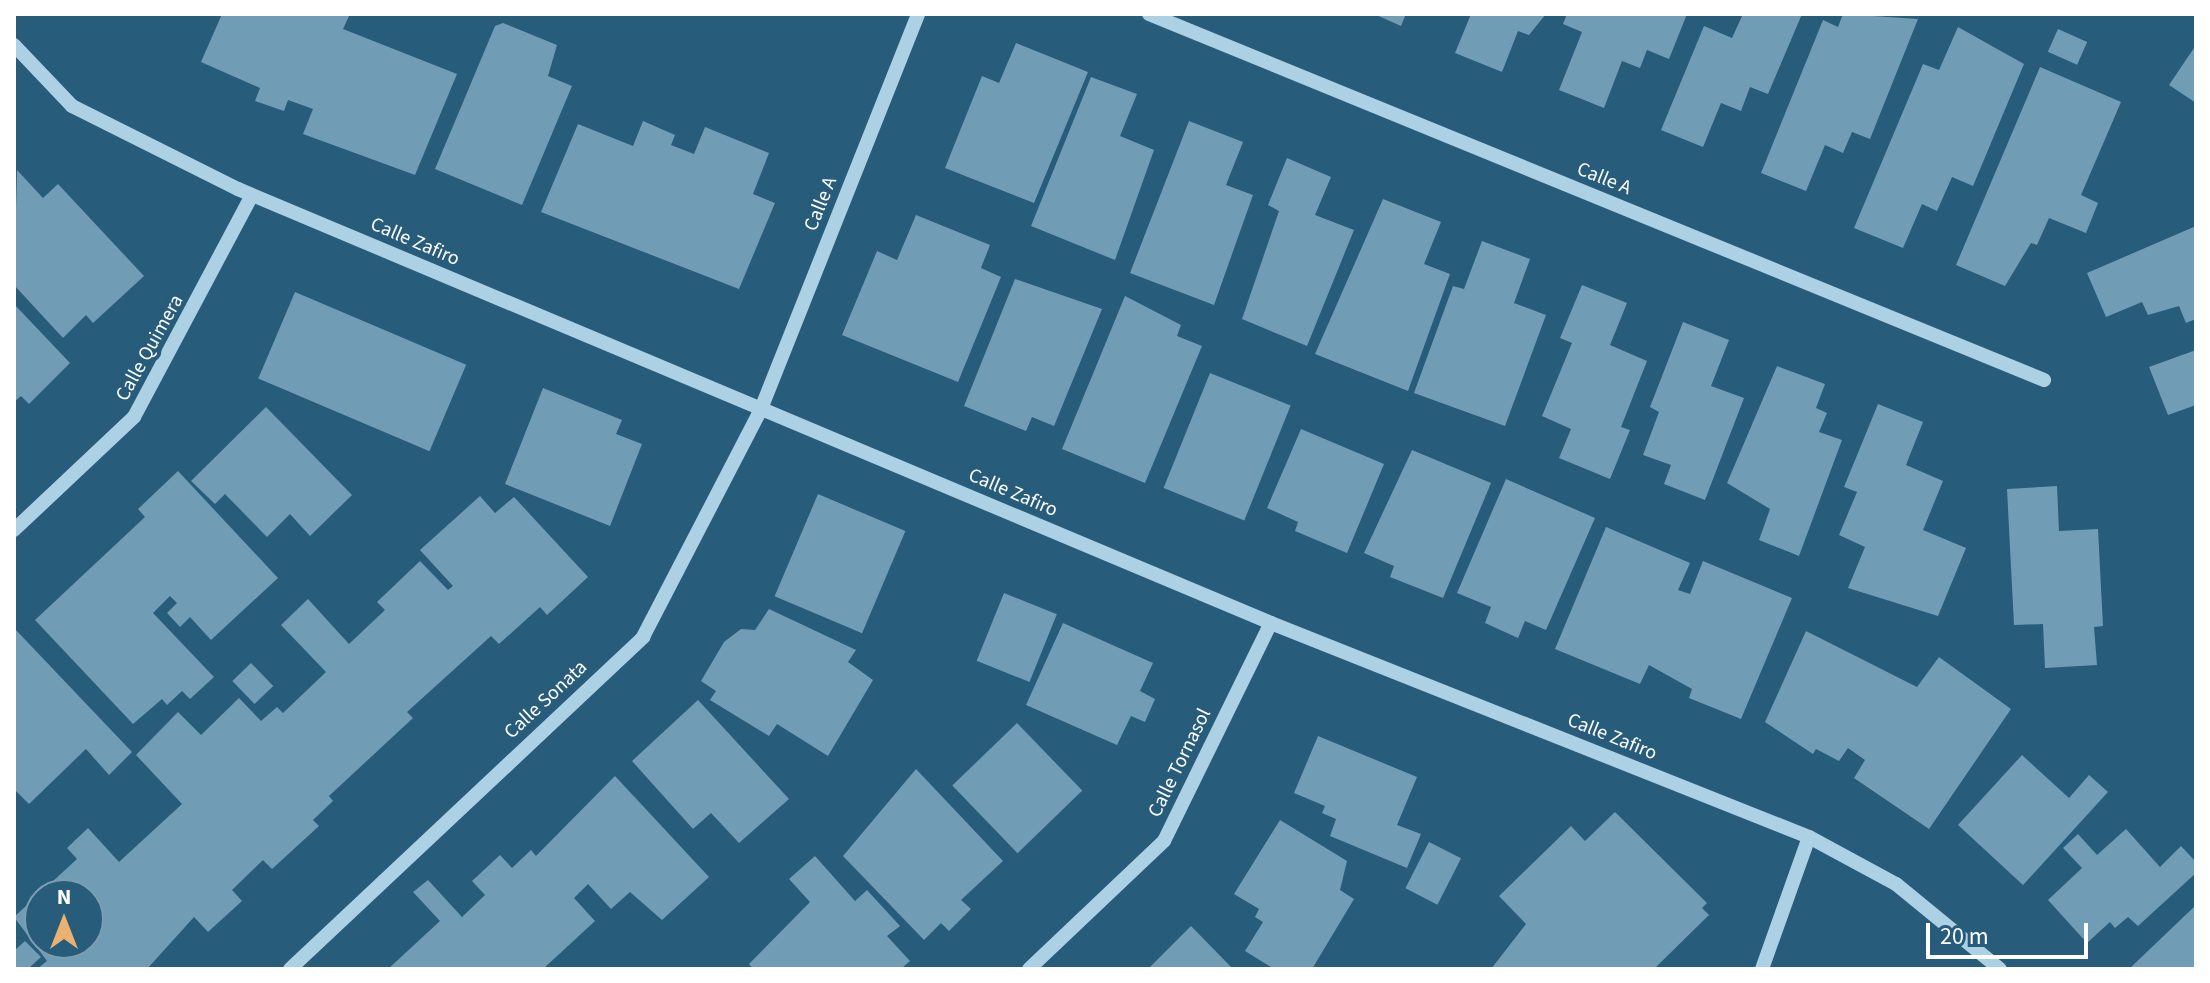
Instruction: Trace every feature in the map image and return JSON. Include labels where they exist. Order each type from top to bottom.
[{"type":"street","name":"Calle A","points":[[761,409],[918,14]]},
{"type":"street","name":"Calle A","points":[[1149,14],[2044,380]]},
{"type":"street","name":"Calle Zafiro","points":[[14,45],[72,106],[252,195],[1271,623],[1809,837],[1896,884],[2000,969]]},
{"type":"street","name":"Calle Quimera","points":[[14,530],[134,417],[252,195]]},
{"type":"street","name":"Calle Sonata","points":[[290,969],[643,637],[761,409]]},
{"type":"street","name":"Calle Tornasol","points":[[1029,969],[1164,841],[1271,623]]},
{"type":"street","points":[[1762,969],[1809,837]]},
{"type":"building","points":[[222,14],[350,14],[343,29],[457,74],[415,175],[303,134],[313,109],[288,100],[284,111],[255,101],[260,88],[201,62]]},
{"type":"building","points":[[1374,14],[1406,14],[1401,26]]},
{"type":"building","points":[[1471,14],[1546,14],[1529,35],[1518,31],[1502,72],[1455,53]]},
{"type":"building","points":[[1567,14],[1687,14],[1669,59],[1647,50],[1640,68],[1622,61],[1604,108],[1559,90],[1582,32],[1563,24]]},
{"type":"building","points":[[1743,14],[1802,14],[1768,94],[1750,87],[1741,111],[1721,103],[1703,147],[1661,130],[1704,26],[1732,38]]},
{"type":"building","points":[[1843,14],[1918,19],[1870,139],[1852,132],[1843,153],[1825,145],[1806,191],[1761,173],[1823,20],[1838,27]]},
{"type":"building","points":[[503,23],[557,45],[548,76],[572,86],[522,205],[435,169],[495,26]]},
{"type":"building","points":[[1958,27],[2024,64],[1973,186],[1952,177],[1937,211],[1922,204],[1903,248],[1854,228],[1923,64],[1939,70]]},
{"type":"building","points":[[2058,29],[2087,42],[2077,65],[2048,52]]},
{"type":"building","points":[[1016,43],[1088,72],[1034,203],[945,168],[982,76],[999,83]]},
{"type":"building","points":[[2196,45],[2196,103],[2169,85]]},
{"type":"building","points":[[2040,67],[2121,102],[2081,195],[2098,203],[2086,233],[2049,218],[2037,245],[2031,243],[2005,286],[1956,265]]},
{"type":"building","points":[[1091,77],[1137,94],[1120,136],[1154,150],[1115,260],[1031,226]]},
{"type":"building","points":[[643,121],[675,135],[671,145],[694,154],[705,127],[769,153],[753,194],[775,203],[739,289],[541,212],[578,124],[633,146]]},
{"type":"building","points":[[1189,121],[1243,142],[1226,185],[1253,195],[1214,305],[1130,273]]},
{"type":"building","points":[[1287,158],[1331,177],[1315,215],[1354,230],[1307,346],[1242,319],[1279,211],[1268,205]]},
{"type":"building","points":[[17,170],[43,198],[58,184],[144,276],[93,323],[86,315],[63,338],[14,285]]},
{"type":"building","points":[[1383,199],[1441,222],[1424,264],[1450,274],[1408,391],[1315,354]]},
{"type":"building","points":[[916,215],[990,245],[981,268],[1001,277],[958,382],[842,335],[877,251],[897,260]]},
{"type":"building","points":[[2196,226],[2196,319],[2186,323],[2179,306],[2148,315],[2142,302],[2106,317],[2087,273]]},
{"type":"building","points":[[1482,241],[1530,259],[1514,303],[1546,315],[1505,426],[1414,393],[1453,286],[1464,289]]},
{"type":"building","points":[[1015,279],[1102,309],[1054,426],[1032,417],[1026,431],[964,406]]},
{"type":"building","points":[[1582,285],[1627,303],[1610,345],[1647,361],[1621,427],[1630,430],[1610,479],[1559,458],[1571,429],[1542,416],[1572,343],[1560,338]]},
{"type":"building","points":[[295,292],[466,365],[429,451],[258,379]]},
{"type":"building","points":[[1125,296],[1181,325],[1177,336],[1202,346],[1145,483],[1062,449]]},
{"type":"building","points":[[14,304],[70,363],[29,404],[21,396],[14,402]]},
{"type":"building","points":[[1683,322],[1729,340],[1711,386],[1744,398],[1705,500],[1664,484],[1671,465],[1643,455],[1659,412],[1650,407]]},
{"type":"building","points":[[2196,350],[2196,405],[2168,415],[2149,367]]},
{"type":"building","points":[[1777,366],[1825,384],[1816,408],[1827,413],[1819,432],[1842,440],[1799,556],[1759,540],[1770,509],[1727,483]]},
{"type":"building","points":[[1210,373],[1291,406],[1244,521],[1164,488]]},
{"type":"building","points":[[543,388],[622,420],[616,434],[642,444],[610,526],[505,484]]},
{"type":"building","points":[[1878,404],[1923,422],[1906,465],[1943,481],[1923,530],[1966,548],[1938,616],[1848,588],[1865,547],[1839,535],[1857,492],[1844,487]]},
{"type":"building","points":[[266,407],[352,495],[310,536],[290,514],[267,537],[225,494],[215,504],[191,481]]},
{"type":"building","points":[[1301,429],[1384,464],[1347,553],[1295,531],[1298,522],[1267,508]]},
{"type":"building","points":[[1412,450],[1491,483],[1443,598],[1390,577],[1394,566],[1364,553]]},
{"type":"building","points":[[178,471],[278,578],[211,640],[190,617],[180,627],[167,613],[177,603],[170,596],[153,613],[214,677],[190,699],[182,691],[167,705],[162,699],[133,724],[35,620],[145,517],[138,509]]},
{"type":"building","points":[[1506,479],[1595,518],[1546,630],[1525,621],[1518,638],[1485,623],[1491,607],[1457,593]]},
{"type":"building","points":[[2057,486],[2059,531],[2098,529],[2103,626],[2094,627],[2097,665],[2045,668],[2043,624],[2014,625],[2007,489]]},
{"type":"building","points":[[818,494],[905,531],[862,633],[775,596]]},
{"type":"building","points":[[480,496],[495,513],[514,497],[588,577],[547,615],[540,607],[499,644],[491,636],[407,712],[413,718],[329,796],[333,801],[313,820],[319,826],[272,869],[263,860],[232,890],[242,901],[208,932],[194,917],[147,969],[37,969],[47,961],[46,959],[104,959],[104,879],[55,879],[77,859],[67,848],[88,828],[119,862],[182,804],[136,755],[178,712],[201,735],[239,698],[261,721],[277,707],[283,713],[326,672],[281,625],[308,599],[349,644],[385,610],[377,602],[420,561],[448,590],[453,586],[420,550]]},
{"type":"building","points":[[1606,527],[1690,563],[1678,590],[1690,594],[1703,561],[1792,598],[1741,719],[1689,698],[1692,689],[1649,665],[1640,684],[1555,649]]},
{"type":"building","points":[[1004,593],[1057,614],[1030,682],[977,661]]},
{"type":"building","points":[[769,609],[856,650],[848,662],[873,680],[828,756],[777,724],[769,736],[710,700],[716,691],[701,681],[724,642],[741,629],[755,630]]},
{"type":"building","points":[[1063,623],[1153,663],[1140,691],[1155,699],[1145,722],[1131,716],[1117,745],[1026,705]]},
{"type":"building","points":[[14,628],[132,752],[109,775],[86,749],[29,804],[14,789]]},
{"type":"building","points":[[1806,631],[1917,687],[1939,657],[2011,709],[1929,829],[1854,778],[1865,760],[1848,748],[1839,761],[1816,749],[1813,754],[1765,722]]},
{"type":"building","points":[[251,663],[273,686],[255,704],[232,681]]},
{"type":"building","points":[[698,700],[789,799],[739,843],[711,813],[693,829],[632,761]]},
{"type":"building","points":[[1017,723],[1082,791],[1018,853],[952,786]]},
{"type":"building","points":[[1318,736],[1417,777],[1397,825],[1421,834],[1407,868],[1330,836],[1336,819],[1322,813],[1325,806],[1294,793]]},
{"type":"building","points":[[2022,755],[2069,798],[2089,775],[2108,792],[2023,885],[1958,825]]},
{"type":"building","points":[[916,769],[1003,861],[961,900],[971,909],[949,931],[941,923],[924,940],[843,856]]},
{"type":"building","points":[[615,776],[709,877],[662,920],[630,892],[611,909],[588,884],[574,898],[595,921],[543,969],[388,969],[440,921],[413,892],[428,880],[462,917],[485,895],[472,881],[500,855],[512,868],[531,850],[536,856]]},
{"type":"building","points":[[1615,812],[1707,903],[1702,908],[1709,915],[1654,969],[1491,969],[1526,924],[1499,896],[1571,826],[1585,841]]},
{"type":"building","points":[[1280,820],[1347,861],[1340,890],[1354,899],[1312,969],[1274,969],[1245,951],[1263,922],[1255,917],[1259,909],[1234,894]]},
{"type":"building","points":[[2126,829],[2160,867],[2181,846],[2196,862],[2196,873],[2138,926],[2128,917],[2115,928],[2110,922],[2087,943],[2048,900],[2082,868],[2063,848],[2078,834],[2097,855]]},
{"type":"building","points":[[1429,842],[1461,858],[1437,905],[1405,888]]},
{"type":"building","points":[[815,856],[855,901],[867,890],[900,926],[887,936],[910,961],[901,969],[753,969],[749,964],[810,902],[789,879]]},
{"type":"building","points":[[2196,905],[2196,969],[2129,969]]},
{"type":"building","points":[[24,908],[24,930],[14,917]]},
{"type":"building","points":[[1191,926],[1233,969],[1148,969]]},
{"type":"building","points":[[24,942],[24,959],[39,959],[28,969],[14,969],[14,951]]}]
